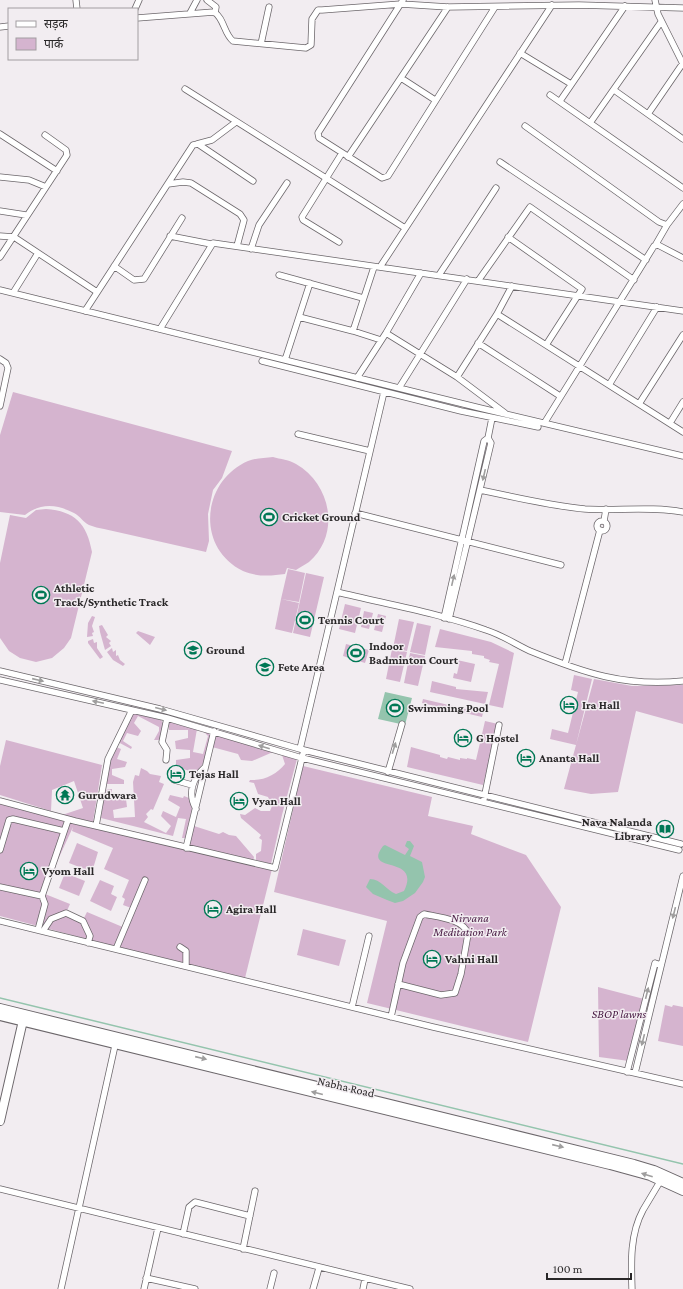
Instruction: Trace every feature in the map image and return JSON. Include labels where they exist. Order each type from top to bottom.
[{"type":"main road","name":"Nabha Road","points":[[0,1008],[23,1018]]},
{"type":"main road","name":"Nabha Road","points":[[0,1016],[23,1018],[598,1162],[660,1180],[683,1191]]},
{"type":"main road","points":[[0,1121],[23,1018]]},
{"type":"main road","name":"Nabha Road","points":[[117,1041],[272,1074],[634,1164],[654,1170],[683,1183]]},
{"type":"street","points":[[190,14],[197,0]]},
{"type":"street","points":[[207,0],[216,7],[215,13],[233,41],[308,48],[311,45],[312,19],[318,10],[402,2],[448,7],[552,6],[579,3],[625,6],[655,3],[683,8]]},
{"type":"street","points":[[439,6],[442,0]]},
{"type":"street","points":[[402,2],[319,131],[319,138],[379,177],[386,177],[435,100],[504,0]]},
{"type":"street","points":[[648,114],[683,63],[661,22],[655,3]]},
{"type":"street","points":[[353,331],[363,298],[377,267],[405,228],[552,6]]},
{"type":"street","points":[[560,101],[625,6]]},
{"type":"street","points":[[261,44],[269,7]]},
{"type":"street","points":[[348,158],[448,7]]},
{"type":"street","points":[[138,18],[215,13]]},
{"type":"street","points":[[590,123],[661,22]]},
{"type":"street","points":[[520,53],[571,84]]},
{"type":"street","points":[[401,78],[435,100]]},
{"type":"street","points":[[185,89],[405,228]]},
{"type":"street","points":[[614,90],[683,138]]},
{"type":"street","points":[[550,95],[683,188]]},
{"type":"street","points":[[85,311],[191,147],[196,144],[212,140],[236,122]]},
{"type":"street","points":[[524,126],[659,222],[667,225]]},
{"type":"street","points":[[0,134],[57,171]]},
{"type":"street","points":[[0,258],[67,155],[67,151],[45,135]]},
{"type":"street","points":[[196,144],[253,181]]},
{"type":"street","points":[[339,242],[302,218],[342,153]]},
{"type":"street","points":[[500,162],[646,260]]},
{"type":"street","points":[[1,177],[29,180],[46,188]]},
{"type":"street","points":[[168,184],[183,182],[191,183],[240,214],[244,220],[237,246]]},
{"type":"street","points":[[251,249],[259,225],[287,183]]},
{"type":"street","points":[[439,275],[496,188]]},
{"type":"street","points":[[545,422],[667,225],[683,204]]},
{"type":"street","points":[[478,281],[528,208],[532,208],[634,280]]},
{"type":"street","points":[[0,212],[26,216]]},
{"type":"street","points":[[676,214],[683,218]]},
{"type":"street","points":[[114,266],[129,277],[141,280],[182,218]]},
{"type":"street","points":[[0,236],[14,237],[97,292]]},
{"type":"street","points":[[170,236],[211,244],[237,246],[683,311]]},
{"type":"street","points":[[508,237],[582,289],[579,297],[546,345]]},
{"type":"street","points":[[160,329],[211,244]]},
{"type":"street","points":[[656,244],[683,258]]},
{"type":"street","points":[[13,293],[38,253]]},
{"type":"street","points":[[356,378],[386,333],[421,273]]},
{"type":"street","points":[[279,275],[363,298]]},
{"type":"street","points":[[399,388],[467,279]]},
{"type":"street","points":[[285,360],[310,283]]},
{"type":"street","points":[[456,377],[497,314],[512,286]]},
{"type":"street","points":[[0,290],[356,378],[683,456]]},
{"type":"street","points":[[609,385],[657,307]]},
{"type":"street","points":[[497,314],[683,432]]},
{"type":"street","points":[[299,317],[381,340]]},
{"type":"street","points":[[386,333],[456,377],[506,414]]},
{"type":"street","points":[[639,404],[683,335]]},
{"type":"street","points":[[478,343],[560,396]]},
{"type":"street","points":[[0,359],[6,362],[8,368],[0,406]]},
{"type":"street","points":[[262,361],[492,418],[538,427]]},
{"type":"street","points":[[0,801],[68,820],[275,868],[302,753],[354,513],[384,392]]},
{"type":"street","points":[[670,424],[683,402]]},
{"type":"street","points":[[447,619],[465,540],[484,441],[488,438],[492,418]]},
{"type":"street","points":[[298,434],[370,451]]},
{"type":"street","points":[[465,540],[480,490],[491,443],[488,438]]},
{"type":"street","points":[[480,490],[554,505],[683,512]]},
{"type":"street","points":[[565,664],[600,530],[598,528],[598,524],[604,521],[606,509]]},
{"type":"street","points":[[354,513],[561,565]]},
{"type":"street","points":[[337,592],[487,630],[529,650],[582,671],[636,683],[683,681]]},
{"type":"street","points":[[0,671],[197,718],[302,753],[388,772],[484,799]]},
{"type":"street","points":[[0,680],[167,718],[484,799],[681,847]]},
{"type":"street","points":[[120,707],[123,700]]},
{"type":"street","points":[[96,826],[108,759],[132,710]]},
{"type":"street","points":[[166,760],[167,750],[162,742],[167,718]]},
{"type":"street","points":[[388,772],[402,724]]},
{"type":"street","points":[[484,799],[499,724]]},
{"type":"street","points":[[186,848],[214,731]]},
{"type":"street","points":[[196,809],[193,804],[192,785],[195,776],[206,766]]},
{"type":"street","points":[[174,780],[192,785]]},
{"type":"street","points":[[0,850],[8,820],[13,819],[64,831]]},
{"type":"street","points":[[40,930],[45,904],[42,896],[68,820]]},
{"type":"street","points":[[635,1073],[683,876]]},
{"type":"street","points":[[116,949],[145,880]]},
{"type":"street","points":[[0,887],[42,896]]},
{"type":"street","points":[[40,930],[51,919],[66,913],[83,921],[90,936],[88,943]]},
{"type":"street","points":[[391,1016],[398,984],[403,963],[420,917],[424,914],[462,924],[466,928],[468,934],[461,974],[455,993],[441,995],[398,984]]},
{"type":"street","points":[[0,921],[352,1007],[683,1084]]},
{"type":"street","points":[[352,1007],[370,936]]},
{"type":"street","points":[[180,947],[186,952],[186,966]]},
{"type":"street","points":[[627,1072],[655,963],[661,965]]},
{"type":"street","points":[[61,1289],[117,1041]]},
{"type":"street","points":[[632,1289],[632,1255],[637,1225],[643,1210],[660,1180]]},
{"type":"street","points":[[0,1189],[318,1268],[410,1289]]},
{"type":"street","points":[[243,1249],[255,1191]]},
{"type":"street","points":[[183,1234],[189,1207],[195,1202],[250,1216]]},
{"type":"street","points":[[144,1289],[158,1228]]},
{"type":"street","points":[[313,1289],[318,1268]]},
{"type":"street","points":[[270,1289],[274,1273]]},
{"type":"street","points":[[146,1278],[195,1289]]},
{"type":"street","points":[[363,1289],[365,1278]]},
{"type":"green space","points":[[13,392],[232,451],[222,478],[213,490],[208,514],[209,541],[206,552],[93,526],[87,524],[74,513],[61,508],[49,506],[37,508],[25,515],[0,512],[0,435]]},
{"type":"green space","name":"Cricket Ground","points":[[273,457],[294,463],[308,473],[324,496],[328,510],[328,524],[325,538],[319,551],[309,562],[296,570],[287,568],[285,574],[269,576],[248,573],[228,560],[217,546],[211,531],[210,514],[214,498],[221,483],[233,470],[251,460]]},
{"type":"green space","name":"Athletic Track/Synthetic Track","points":[[46,509],[65,513],[78,521],[87,534],[92,552],[71,638],[64,648],[52,658],[36,662],[20,658],[9,651],[0,638],[0,563],[10,515],[26,518],[36,510]]},
{"type":"green space","name":"Tennis Court","points":[[288,569],[305,573],[299,602],[281,599]]},
{"type":"green space","points":[[306,573],[324,577],[310,637],[293,633]]},
{"type":"green space","name":"Tennis Court","points":[[281,599],[299,603],[292,633],[275,629]]},
{"type":"green space","points":[[345,604],[361,608],[355,633],[339,629]]},
{"type":"green space","points":[[364,611],[373,613],[369,629],[361,627]]},
{"type":"green space","points":[[378,614],[386,616],[382,632],[374,630]]},
{"type":"green space","points":[[92,616],[95,617],[92,626],[94,632],[92,633],[93,636],[87,637],[88,623]]},
{"type":"green space","name":"Tennis Court","points":[[399,619],[414,622],[407,651],[393,648]]},
{"type":"green space","name":"Tennis Court","points":[[417,623],[431,626],[425,655],[410,652]]},
{"type":"green space","points":[[102,625],[108,635],[106,637],[111,641],[109,643],[111,646],[105,650],[99,626]]},
{"type":"green space","points":[[440,629],[491,642],[514,653],[503,708],[489,705],[499,664],[489,662],[490,660],[484,658],[484,656],[472,654],[472,651],[435,647]]},
{"type":"green space","points":[[138,631],[155,637],[150,645],[136,633]]},
{"type":"green space","points":[[93,639],[94,643],[97,642],[97,648],[103,657],[100,659],[88,643],[88,641]]},
{"type":"green space","name":"Indoor Badminton Court","points":[[346,644],[369,650],[365,663],[343,656]]},
{"type":"green space","points":[[112,648],[113,652],[116,650],[116,656],[118,655],[120,660],[125,664],[123,666],[113,660],[107,652]]},
{"type":"green space","name":"Tennis Court","points":[[392,649],[407,652],[400,682],[386,679]]},
{"type":"green space","points":[[410,653],[425,656],[418,686],[404,683]]},
{"type":"green space","points":[[457,660],[475,664],[471,682],[453,678],[454,673],[457,674],[459,665],[456,664]]},
{"type":"green space","points":[[574,675],[592,679],[576,745],[550,739],[552,729],[568,733],[578,692],[571,690]]},
{"type":"green space","points":[[594,679],[632,686],[683,685],[683,724],[636,711],[618,792],[591,794],[564,789]]},
{"type":"green space","points":[[432,681],[456,687],[456,689],[488,692],[485,704],[430,692]]},
{"type":"green space","points":[[423,699],[483,713],[482,717],[422,703]]},
{"type":"green space","points":[[134,713],[161,720],[163,723],[160,740],[154,740],[159,731],[159,727],[138,716],[134,723],[141,731],[138,736],[127,733],[123,741],[132,747],[131,749],[118,742]]},
{"type":"green space","points":[[485,721],[498,724],[483,785],[407,767],[411,747],[440,755],[440,757],[447,759],[448,757],[460,760],[460,758],[467,758],[476,760]]},
{"type":"green space","points":[[173,722],[197,729],[193,752],[203,754],[208,736],[204,732],[209,733],[210,735],[204,762],[192,779],[190,771],[176,767],[176,760],[190,758],[190,750],[176,749],[175,741],[188,738],[188,730],[169,730],[169,723]]},
{"type":"green space","points":[[216,734],[273,752],[252,761],[241,760],[238,754],[212,747]]},
{"type":"green space","points":[[6,740],[102,765],[93,822],[62,815],[83,808],[74,781],[52,790],[51,811],[0,795],[0,766]]},
{"type":"green space","points":[[116,747],[121,749],[117,759],[127,762],[125,767],[112,769],[112,775],[124,780],[124,784],[105,784],[104,774]]},
{"type":"green space","points":[[282,755],[297,759],[271,864],[256,860],[256,854],[261,851],[262,840],[259,838],[261,835],[241,818],[240,814],[245,815],[255,808],[261,811],[270,811],[272,806],[268,797],[258,794],[254,783],[249,782],[250,780],[265,778],[278,771],[285,764]]},
{"type":"green space","name":"Nirvana Meditation Park","points":[[303,766],[432,797],[428,816],[473,826],[471,834],[526,855],[561,907],[528,1042],[367,1003],[387,921],[274,892]]},
{"type":"green space","points":[[141,768],[150,774],[161,776],[159,782],[164,784],[153,810],[151,809],[146,814],[148,817],[144,822],[166,833],[171,826],[161,816],[163,811],[176,817],[180,807],[168,800],[170,795],[183,798],[184,796],[189,798],[192,809],[185,838],[182,838],[186,819],[178,818],[173,836],[101,818],[105,790],[112,789],[112,797],[126,799],[127,807],[113,810],[114,818],[135,817],[133,782],[135,775],[139,776]]},
{"type":"green space","points":[[0,803],[74,824],[272,869],[245,978],[208,971],[0,916],[0,843],[2,838],[0,837]],"holes":[[[73,827],[72,831],[113,848],[104,869],[129,880],[122,897],[125,899],[123,905],[134,909],[125,928],[87,912],[83,920],[66,913],[70,904],[45,894],[44,890]]]},
{"type":"green space","points":[[194,826],[219,834],[223,832],[236,836],[254,857],[253,861],[189,846]]},
{"type":"green space","points":[[77,843],[98,852],[92,872],[69,863]]},
{"type":"green space","points":[[65,873],[85,881],[79,896],[59,888]]},
{"type":"green space","points":[[100,880],[114,886],[111,894],[117,897],[111,911],[90,901]]},
{"type":"green space","points":[[303,929],[346,940],[339,966],[297,955]]},
{"type":"green space","name":"SBOP lawns","points":[[598,987],[644,999],[629,1061],[599,1057]]},
{"type":"green space","points":[[665,1005],[672,1007],[673,1005],[683,1007],[683,1046],[658,1041]]},
{"type":"shaded area","name":"Swimming Pool","points":[[385,692],[412,698],[405,725],[378,719]]},
{"type":"shaded area","points":[[407,841],[410,841],[414,846],[410,856],[422,862],[425,877],[415,893],[403,901],[395,903],[373,894],[366,887],[370,879],[374,879],[396,894],[404,891],[407,880],[405,872],[380,860],[378,855],[385,845],[405,855],[409,849],[405,846]]},
{"type":"waterway","points":[[0,998],[683,1164]]},
{"type":"place","name":"Cricket Ground","points":[[269,517]]},
{"type":"place","name":"Athletic Track/Synthetic Track","points":[[41,595]]},
{"type":"place","name":"Tennis Court","points":[[305,620]]},
{"type":"place","name":"Ground","points":[[193,650]]},
{"type":"place","name":"Indoor Badminton Court","points":[[356,653]]},
{"type":"place","name":"Fete Area","points":[[265,667]]},
{"type":"place","name":"Ira Hall","points":[[569,705]]},
{"type":"place","name":"Swimming Pool","points":[[395,708]]},
{"type":"place","name":"G Hostel","points":[[463,738]]},
{"type":"place","name":"Ananta Hall","points":[[526,758]]},
{"type":"place","name":"Tejas Hall","points":[[176,774]]},
{"type":"place","name":"Gurudwara","points":[[65,795]]},
{"type":"place","name":"Vyan Hall","points":[[239,801]]},
{"type":"place","name":"Nava Nalanda Library","points":[[665,829]]},
{"type":"place","name":"Vyom Hall","points":[[29,871]]},
{"type":"place","name":"Agira Hall","points":[[213,909]]},
{"type":"place","name":"Vahni Hall","points":[[432,959]]}]
